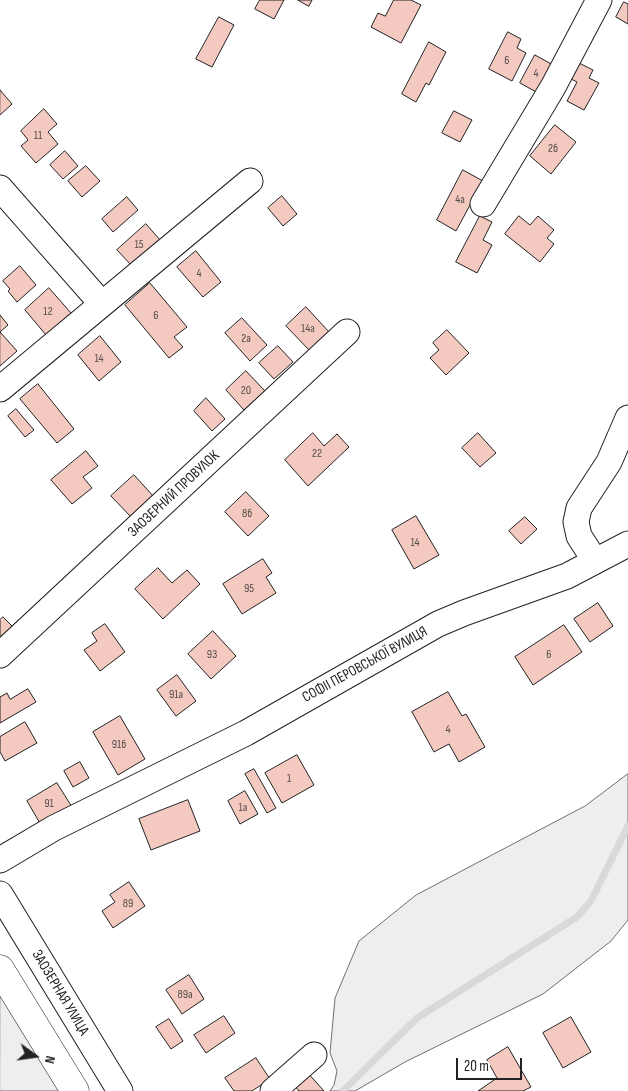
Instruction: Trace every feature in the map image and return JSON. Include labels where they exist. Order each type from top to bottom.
[{"type":"main road","points":[[0,969],[75,1091]]},
{"type":"street","points":[[483,204],[553,87],[599,0]]},
{"type":"street","points":[[0,389],[250,181]]},
{"type":"street","points":[[0,188],[102,304]]},
{"type":"street","name":"ЗАОЗЕРНИЙ ПРОВУЛОК","points":[[0,655],[347,332]]},
{"type":"street","points":[[595,561],[579,536],[576,522],[579,508],[609,462],[628,418]]},
{"type":"street","name":"СОФІІ ПЕРОВСЬКОЇ ВУЛИЦЯ","points":[[0,860],[54,828],[246,732],[438,624],[566,576],[628,544]]},
{"type":"street","name":"ЗАОЗЕРНАЯ УЛИЦА","points":[[0,894],[120,1091]]},
{"type":"street","points":[[273,1091],[314,1055]]},
{"type":"shaded area","points":[[628,774],[628,920],[611,941],[543,994],[405,1062],[355,1091],[330,1091],[334,1085],[337,1071],[330,1053],[335,998],[359,941],[416,895],[585,806]]},
{"type":"shaded area","points":[[0,990],[64,1091],[0,1091]]},
{"type":"building","points":[[260,0],[284,0],[274,19],[255,9]]},
{"type":"building","points":[[298,0],[312,0],[309,6]]},
{"type":"building","points":[[394,0],[411,0],[421,5],[401,43],[371,27],[378,13],[385,16]]},
{"type":"building","points":[[624,2],[628,4],[628,24],[616,17]]},
{"type":"building","points":[[219,17],[234,25],[212,67],[196,59]]},
{"type":"building","points":[[508,32],[521,39],[517,48],[526,53],[512,81],[489,69]]},
{"type":"building","points":[[429,42],[446,52],[429,85],[426,83],[416,102],[402,94]]},
{"type":"building","points":[[535,55],[553,65],[538,93],[520,83]]},
{"type":"building","points":[[573,60],[593,70],[589,78],[599,83],[584,110],[567,101],[577,82],[565,76]]},
{"type":"building","points":[[0,90],[12,104],[0,115]]},
{"type":"building","points":[[44,109],[57,124],[48,132],[58,144],[36,163],[21,146],[28,140],[21,131]]},
{"type":"building","points":[[454,111],[472,120],[460,142],[442,133]]},
{"type":"building","points":[[555,125],[576,142],[551,174],[530,156]]},
{"type":"building","points":[[65,151],[78,166],[63,179],[50,165]]},
{"type":"building","points":[[86,166],[100,181],[82,197],[68,181]]},
{"type":"building","points":[[463,170],[483,181],[456,231],[437,220]]},
{"type":"building","points":[[282,196],[297,214],[283,226],[268,208]]},
{"type":"building","points":[[127,197],[138,210],[113,232],[102,219]]},
{"type":"building","points":[[480,216],[492,222],[483,240],[492,245],[477,273],[456,262]]},
{"type":"building","points":[[519,216],[530,225],[538,216],[554,230],[547,238],[554,244],[540,262],[505,234]]},
{"type":"building","points":[[146,224],[161,241],[132,266],[117,250]]},
{"type":"building","points":[[196,251],[221,282],[203,297],[177,267]]},
{"type":"building","points":[[20,266],[36,285],[17,302],[3,281]]},
{"type":"building","points":[[150,283],[187,327],[174,337],[183,347],[169,358],[125,305]]},
{"type":"building","points":[[49,288],[71,313],[46,335],[25,310]]},
{"type":"building","points":[[306,307],[330,333],[310,351],[286,326]]},
{"type":"building","points":[[0,315],[8,325],[0,332]]},
{"type":"building","points":[[242,318],[267,345],[250,361],[225,333]]},
{"type":"building","points":[[447,330],[469,353],[446,375],[430,358],[439,350],[433,343]]},
{"type":"building","points":[[0,332],[17,351],[0,366]]},
{"type":"building","points":[[100,336],[121,362],[99,381],[78,355]]},
{"type":"building","points":[[278,346],[293,362],[274,379],[259,363]]},
{"type":"building","points":[[246,371],[265,391],[244,410],[226,390]]},
{"type":"building","points":[[38,384],[74,429],[57,443],[20,399]]},
{"type":"building","points":[[206,398],[225,419],[212,431],[194,411]]},
{"type":"building","points":[[16,409],[34,430],[25,437],[8,416]]},
{"type":"building","points":[[313,433],[324,446],[337,434],[349,447],[308,486],[285,460]]},
{"type":"building","points":[[478,433],[496,453],[480,467],[462,448]]},
{"type":"building","points":[[86,451],[98,466],[83,477],[92,488],[72,504],[51,480]]},
{"type":"building","points":[[134,475],[155,498],[132,518],[111,496]]},
{"type":"building","points":[[246,492],[269,516],[248,536],[225,512]]},
{"type":"building","points":[[416,516],[439,555],[414,569],[392,530]]},
{"type":"building","points":[[525,517],[537,529],[521,544],[509,531]]},
{"type":"building","points":[[263,559],[272,573],[266,577],[276,593],[242,614],[223,584]]},
{"type":"building","points":[[158,568],[172,583],[187,570],[200,584],[163,619],[135,589]]},
{"type":"building","points":[[598,603],[613,626],[590,642],[574,619]]},
{"type":"building","points":[[3,617],[14,628],[0,641],[0,620]]},
{"type":"building","points":[[105,624],[125,652],[100,671],[84,650],[97,641],[92,633]]},
{"type":"building","points":[[564,625],[582,652],[533,685],[515,657]]},
{"type":"building","points":[[213,631],[236,656],[211,679],[188,654]]},
{"type":"building","points":[[177,675],[196,701],[176,716],[157,690]]},
{"type":"building","points":[[28,689],[36,702],[0,723],[0,697],[7,693],[10,699]]},
{"type":"building","points":[[448,692],[462,716],[466,714],[485,747],[459,762],[449,744],[434,752],[412,712]]},
{"type":"building","points":[[120,716],[145,759],[118,775],[93,732]]},
{"type":"building","points":[[25,722],[37,743],[5,761],[0,752],[0,737]]},
{"type":"building","points":[[297,755],[314,785],[282,803],[265,773]]},
{"type":"building","points":[[80,762],[89,778],[73,787],[64,771]]},
{"type":"building","points":[[254,769],[276,808],[267,813],[245,774]]},
{"type":"building","points":[[57,783],[72,807],[41,825],[27,801]]},
{"type":"building","points":[[245,791],[258,814],[240,824],[228,801]]},
{"type":"building","points":[[188,800],[200,831],[151,850],[139,819]]},
{"type":"building","points":[[129,882],[145,906],[113,928],[102,911],[115,902],[110,895]]},
{"type":"building","points":[[189,975],[204,999],[182,1014],[166,990]]},
{"type":"building","points":[[224,1016],[235,1033],[206,1053],[194,1035]]},
{"type":"building","points":[[571,1017],[591,1052],[563,1068],[543,1033]]},
{"type":"building","points":[[169,1019],[183,1041],[171,1049],[156,1027]]},
{"type":"building","points":[[508,1047],[531,1087],[523,1091],[478,1091],[497,1078],[487,1060]]},
{"type":"building","points":[[256,1058],[270,1079],[252,1091],[234,1091],[225,1078]]},
{"type":"building","points":[[307,1072],[324,1091],[299,1091],[293,1084]]},
{"type":"waterway","points":[[343,1091],[417,1018],[577,917],[591,901],[628,826]]}]
